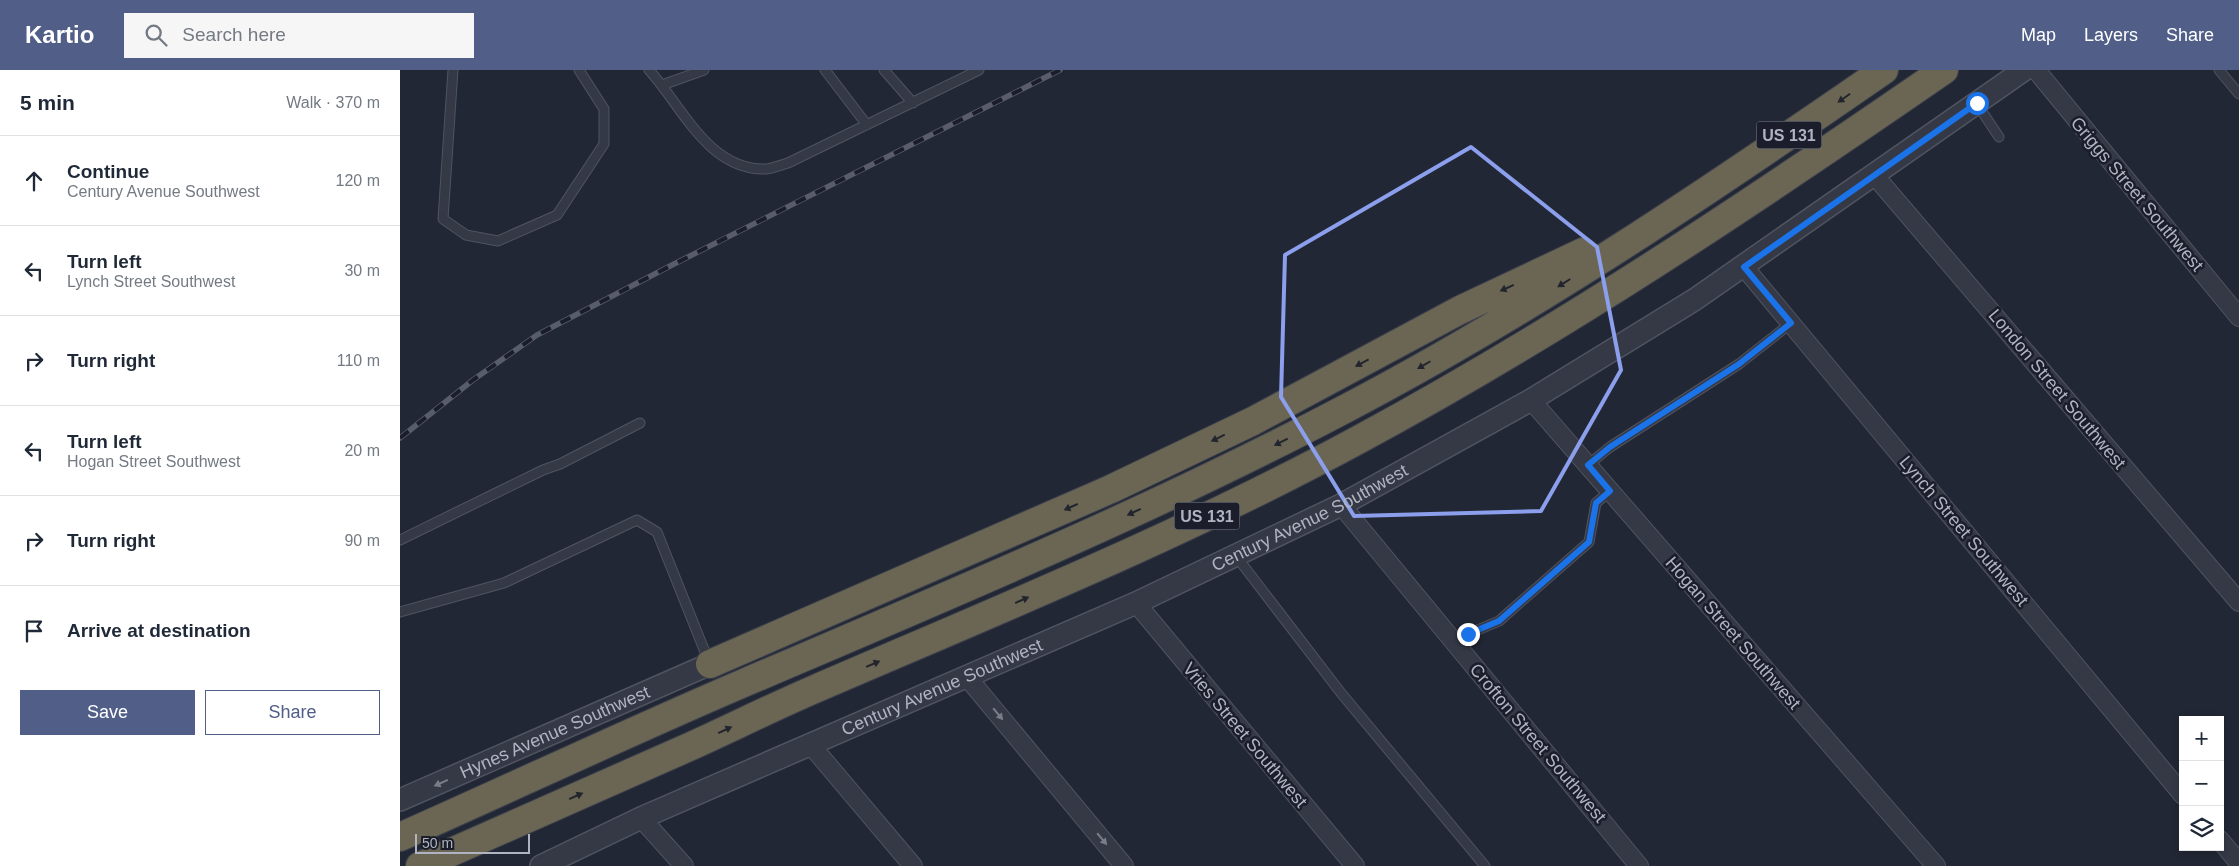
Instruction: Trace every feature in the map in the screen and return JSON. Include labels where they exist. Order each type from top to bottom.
[{"type":"highway","name":"US 131","points":[[400,837],[740,684],[1069,542],[1260,453],[1393,383],[1529,304],[1693,200],[1884,70]]},
{"type":"highway","name":"US 131","points":[[420,866],[808,692],[1113,560],[1238,501],[1356,442],[1456,386],[1598,300],[1793,174],[1944,70]]},
{"type":"highway","points":[[710,664],[1127,482],[1253,421],[1460,310],[1693,200]]},
{"type":"highway","points":[[443,866],[544,811]]},
{"type":"street","name":"Century Avenue Southwest","points":[[542,866],[641,818],[1136,603],[1341,505],[1531,400],[1694,300],[1875,176],[2024,70]]},
{"type":"street","name":"Griggs Street Southwest","points":[[2036,70],[2239,317]]},
{"type":"street","name":"London Street Southwest","points":[[1875,176],[2239,602]]},
{"type":"street","name":"Lynch Street Southwest","points":[[1744,267],[2179,790]]},
{"type":"street","name":"Hogan Street Southwest","points":[[1531,400],[1936,866]]},
{"type":"street","name":"Crofton Street Southwest","points":[[1341,505],[1639,866]]},
{"type":"street","name":"Vries Street Southwest","points":[[1136,603],[1355,866]]},
{"type":"street","name":"Hynes Avenue Southwest","points":[[400,800],[710,664]]},
{"type":"street","points":[[967,677],[1124,866]]},
{"type":"street","points":[[810,744],[913,866]]},
{"type":"street","points":[[641,818],[684,866]]},
{"type":"street","points":[[2224,845],[2239,863]]},
{"type":"lane","points":[[453,70],[443,219],[466,235],[498,241],[557,215],[604,144],[604,109],[579,70]]},
{"type":"lane","points":[[649,70],[709,146],[733,162],[766,169],[788,163],[979,70]]},
{"type":"lane","points":[[662,85],[704,70]]},
{"type":"lane","points":[[825,70],[867,126]]},
{"type":"lane","points":[[884,70],[913,103]]},
{"type":"lane","points":[[2219,70],[2239,94]]},
{"type":"lane","points":[[1977,103],[1999,137]]},
{"type":"lane","points":[[1588,465],[1610,447],[1739,364],[1791,323]]},
{"type":"lane","points":[[400,540],[640,424]]},
{"type":"lane","points":[[1456,644],[1468,634],[1499,621],[1589,542],[1596,503],[1610,491]]},
{"type":"lane","points":[[400,612],[504,583],[638,520],[657,532],[710,664]]},
{"type":"lane","points":[[1235,556],[1341,694],[1485,866]]},
{"type":"highlighted area","points":[[1471,147],[1597,247],[1621,370],[1541,511],[1354,516],[1281,397],[1285,255]]},
{"type":"railway","points":[[400,438],[473,380],[537,335],[1060,70]]},
{"type":"route","points":[[1468,634],[1499,621],[1589,542],[1596,503],[1610,491],[1588,465],[1597,456],[1739,364],[1791,323],[1744,267],[1977,103]]}]
